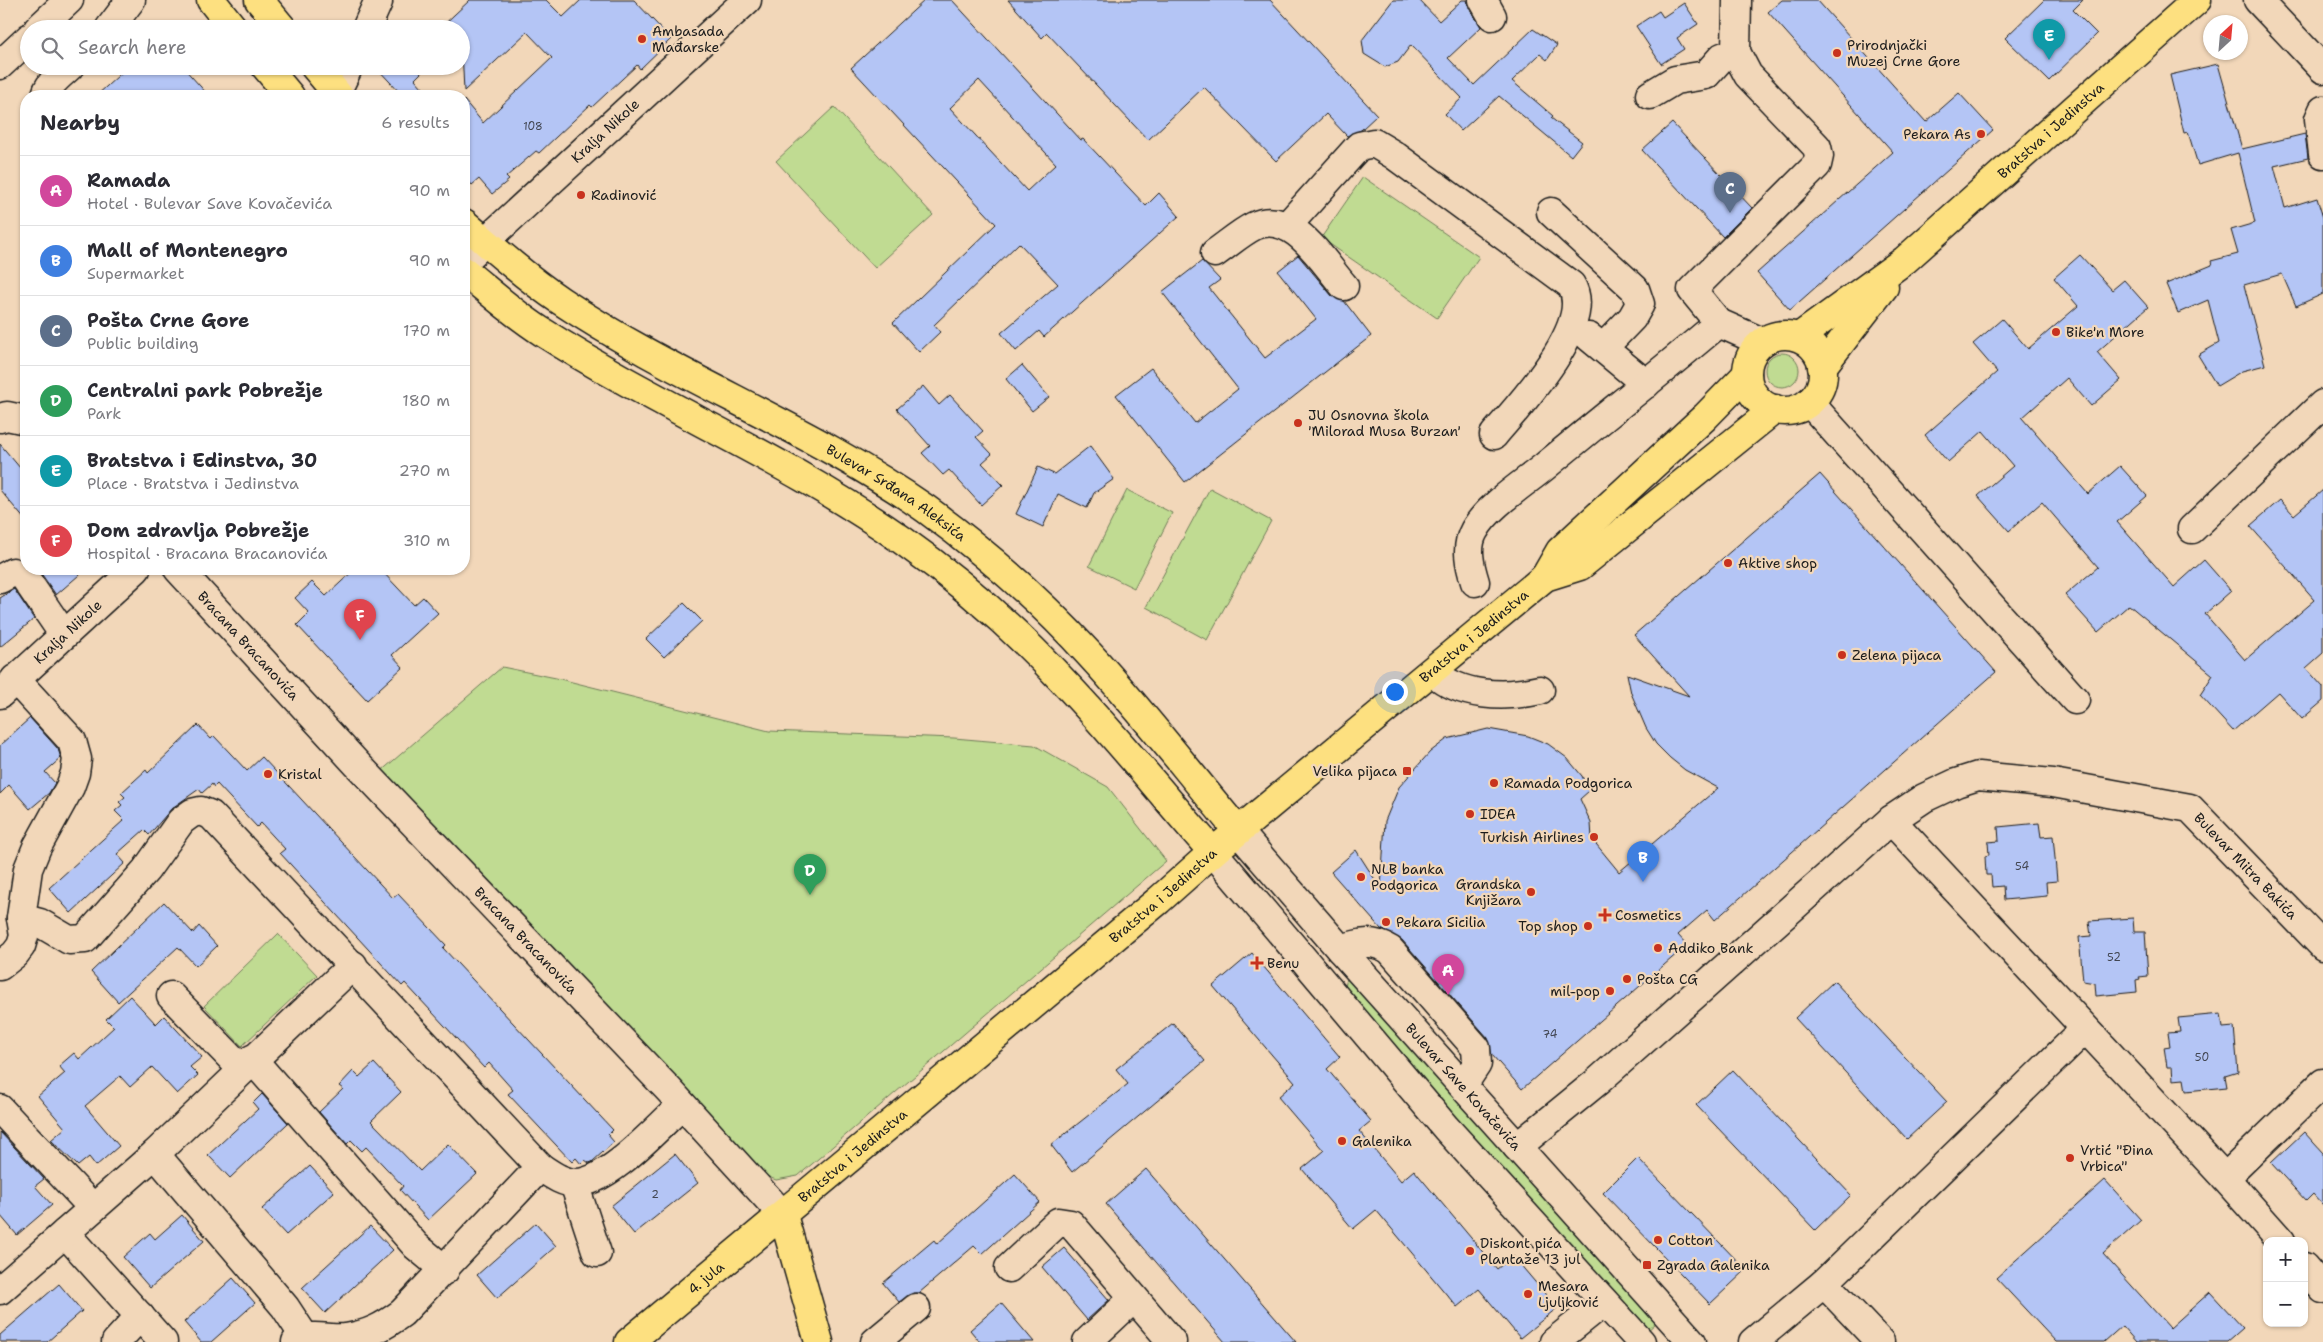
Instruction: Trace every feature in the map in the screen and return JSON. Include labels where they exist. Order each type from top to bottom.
[{"type":"main road","points":[[211,0],[227,20]]},
{"type":"main road","points":[[259,0],[276,20]]},
{"type":"main road","name":"Bratstva i Jedinstva","points":[[1799,337],[1905,260],[2197,0]]},
{"type":"main road","points":[[272,75],[285,90]]},
{"type":"main road","points":[[321,75],[333,90]]},
{"type":"main road","name":"Bulevar Srđana Aleksića","points":[[470,228],[563,302],[689,375],[738,399],[858,465],[926,509],[987,556],[1049,612],[1092,656],[1238,831]]},
{"type":"main road","name":"Bratstva i Jedinstva","points":[[1822,367],[1905,260]]},
{"type":"main road","points":[[470,276],[542,332],[596,365],[838,497],[902,540],[960,585],[1004,623],[1064,682],[1213,852]]},
{"type":"main road","points":[[1787,334],[1799,337],[1810,344],[1818,355],[1822,367],[1820,386],[1809,402],[1799,408],[1787,411],[1764,405],[1755,397],[1749,386],[1746,374],[1748,362],[1753,351],[1762,342],[1774,336],[1787,334]]},
{"type":"main road","name":"Bratstva i Jedinstva","points":[[783,1215],[988,1041],[1152,907],[1238,831],[1540,582],[1560,551],[1705,417],[1746,374]]},
{"type":"main road","name":"Bratstva i Jedinstva","points":[[1540,582],[1580,566],[1775,409]]},
{"type":"main road","name":"4. jula","points":[[629,1342],[783,1215]]},
{"type":"main road","name":"Bracana Bracanovića","points":[[783,1215],[819,1342]]},
{"type":"street","points":[[48,20],[69,0]]},
{"type":"street","points":[[116,20],[131,0]]},
{"type":"street","name":"Kralja Nikole","points":[[470,256],[747,0]]},
{"type":"street","points":[[1737,0],[1736,52],[1748,75],[1817,147],[1819,156],[1817,166],[1692,290],[1719,323],[1762,342]]},
{"type":"street","points":[[2258,0],[2323,68]]},
{"type":"street","points":[[371,20],[382,1]]},
{"type":"street","points":[[0,65],[20,46]]},
{"type":"street","points":[[1650,95],[1675,80],[1706,75],[1722,57],[1736,52]]},
{"type":"street","points":[[48,90],[60,75]]},
{"type":"street","points":[[339,90],[345,75]]},
{"type":"street","points":[[2323,110],[2320,120],[2323,154]]},
{"type":"street","points":[[1287,226],[1359,146],[1374,143],[1571,285],[1576,294],[1576,306],[1572,324],[1552,366],[1494,435]]},
{"type":"street","points":[[1551,212],[1635,289],[1640,304],[1632,318],[1604,347]]},
{"type":"street","points":[[1215,253],[1253,227],[1270,222],[1287,226],[1298,233],[1344,286]]},
{"type":"street","points":[[1475,582],[1470,566],[1469,548],[1473,533],[1481,520],[1719,323]]},
{"type":"street","points":[[1572,324],[1604,347],[1646,384]]},
{"type":"street","points":[[1809,402],[2075,700]]},
{"type":"street","points":[[2192,529],[2323,404]]},
{"type":"street","points":[[0,418],[7,416],[20,419]]},
{"type":"street","points":[[0,579],[13,572],[20,574]]},
{"type":"street","points":[[23,575],[64,634]]},
{"type":"street","name":"Kralja Nikole","points":[[8,686],[129,575]]},
{"type":"street","name":"Bracana Bracanovića","points":[[184,575],[357,764],[682,1105],[783,1215]]},
{"type":"street","points":[[1433,672],[1452,686],[1466,690],[1517,695],[1540,690]]},
{"type":"street","points":[[0,966],[15,954],[24,936],[22,918],[28,869],[37,846],[70,787],[76,773],[77,759],[72,741],[8,686]]},
{"type":"street","name":"Bulevar Mitra Bakića","points":[[1891,820],[1924,798],[1956,783],[1978,776],[2053,783],[2190,808],[2323,946]]},
{"type":"street","points":[[22,918],[40,923],[69,940],[85,939],[146,870],[181,821],[192,813],[201,811],[211,815],[540,1167],[558,1179],[574,1183],[590,1181],[609,1171],[682,1105]]},
{"type":"street","points":[[1517,1147],[1535,1135],[1598,1080],[1891,820],[2225,1178],[2277,1237]]},
{"type":"street","name":"Bulevar Save Kovačevića","points":[[1238,831],[1340,949],[1692,1342]]},
{"type":"street","points":[[1213,852],[1446,1128],[1641,1342]]},
{"type":"street","points":[[1340,949],[1366,941],[1381,944],[1390,950],[1476,1048],[1477,1064],[1463,1085]]},
{"type":"street","points":[[0,1290],[155,1154],[247,1064],[353,965]]},
{"type":"street","points":[[171,996],[247,1064],[416,1246],[445,1270]]},
{"type":"street","points":[[1753,1342],[1824,1283],[2085,1029]]},
{"type":"street","points":[[2225,1178],[2323,1083]]},
{"type":"street","points":[[0,1109],[92,1208]]},
{"type":"street","points":[[155,1154],[285,1307],[300,1339],[346,1340],[378,1330],[402,1313],[445,1270],[540,1167]]},
{"type":"street","points":[[574,1183],[597,1253]]},
{"type":"street","points":[[1009,1268],[1058,1222],[1071,1224],[1133,1299],[1172,1342]]},
{"type":"street","points":[[65,1232],[163,1342]]},
{"type":"street","points":[[2308,1271],[2323,1288]]},
{"type":"street","points":[[1824,1283],[1880,1342]]},
{"type":"street","points":[[1087,1342],[1133,1299]]},
{"type":"street","points":[[1554,1342],[1604,1302]]},
{"type":"street","points":[[875,1342],[916,1308]]},
{"type":"street","points":[[116,1342],[140,1316]]},
{"type":"green space","points":[[834,107],[933,215],[875,268],[776,161]]},
{"type":"green space","points":[[1363,177],[1479,257],[1437,318],[1321,238]]},
{"type":"green space","points":[[1782,353],[1789,354],[1794,358],[1798,363],[1798,377],[1794,382],[1789,386],[1782,387],[1775,386],[1770,382],[1766,377],[1765,370],[1766,363],[1770,358],[1775,354]]},
{"type":"green space","points":[[1210,488],[1271,521],[1207,640],[1146,607]]},
{"type":"green space","points":[[1127,490],[1172,513],[1134,588],[1089,566]]},
{"type":"green space","points":[[502,667],[556,678],[769,731],[954,738],[1034,745],[1108,787],[1166,861],[798,1176],[776,1180],[749,1169],[379,773]]},
{"type":"green space","points":[[278,934],[317,975],[242,1046],[204,1006]]},
{"type":"green space","points":[[1348,973],[1656,1323],[1646,1332],[1344,992]]},
{"type":"building","points":[[470,0],[546,0],[563,17],[581,0],[634,0],[671,39],[640,69],[637,65],[592,107],[590,105],[539,153],[536,151],[506,177],[509,180],[492,194],[479,179],[472,185],[470,183],[470,107],[483,123],[552,58],[527,32],[464,90],[463,75],[470,75],[470,20],[449,20]]},
{"type":"building","points":[[925,0],[952,0],[1081,140],[1083,139],[1146,206],[1159,193],[1179,216],[1044,337],[1039,331],[1016,351],[1001,333],[1058,284],[1019,243],[934,325],[940,332],[919,352],[893,323],[996,224],[851,68]],"holes":[[[979,80],[1056,164],[1027,191],[950,108]]]},
{"type":"building","points":[[1008,0],[1270,0],[1377,115],[1361,130],[1347,136],[1326,114],[1276,161],[1204,87],[1148,140],[1047,33],[1042,38]]},
{"type":"building","points":[[1393,0],[1419,0],[1439,21],[1462,0],[1467,0],[1469,8],[1481,27],[1448,58],[1474,85],[1533,29],[1557,45],[1547,60],[1540,54],[1512,81],[1553,116],[1551,118],[1582,142],[1571,156],[1499,96],[1461,131],[1445,114],[1462,98],[1411,45],[1398,62],[1385,67],[1364,54],[1362,40]]},
{"type":"building","points":[[1782,0],[1817,0],[1926,122],[1959,93],[1993,130],[1790,310],[1757,273],[1893,152],[1768,12]]},
{"type":"building","points":[[2044,0],[2083,0],[2073,10],[2097,34],[2049,81],[2005,38]]},
{"type":"building","points":[[1684,3],[1698,24],[1677,38],[1684,49],[1661,64],[1636,26],[1659,11],[1663,17]]},
{"type":"building","points":[[2218,64],[2242,149],[2305,134],[2308,158],[2274,166],[2285,208],[2317,198],[2323,218],[2323,294],[2296,306],[2282,274],[2244,285],[2265,365],[2242,371],[2217,386],[2198,355],[2219,343],[2208,300],[2178,313],[2166,284],[2212,265],[2211,261],[2238,254],[2231,230],[2255,223],[2238,153],[2198,165],[2188,132],[2184,133],[2170,75]]},
{"type":"building","points":[[119,75],[190,75],[204,90],[103,90]]},
{"type":"building","points":[[383,75],[419,75],[415,79],[425,90],[397,90]]},
{"type":"building","points":[[1672,123],[1752,208],[1723,237],[1642,150]]},
{"type":"building","points":[[1298,255],[1332,296],[1344,301],[1371,336],[1185,482],[1116,395],[1151,368],[1195,423],[1238,389],[1162,292],[1202,261],[1220,280],[1209,288],[1265,358],[1316,319],[1278,271]]},
{"type":"building","points":[[2080,255],[2112,290],[2124,280],[2148,307],[2097,352],[2121,380],[2091,406],[2067,378],[2022,418],[2088,494],[2120,466],[2147,496],[2117,522],[2174,587],[2204,560],[2231,591],[2205,614],[2245,660],[2315,600],[2250,526],[2280,500],[2294,515],[2323,490],[2323,653],[2306,668],[2323,687],[2323,701],[2302,719],[2278,692],[2233,731],[2200,695],[2213,675],[2129,605],[2098,632],[2065,595],[2098,567],[2042,502],[2009,531],[1978,496],[2013,466],[1983,431],[1948,462],[1925,435],[1997,372],[1973,344],[2002,319],[2028,349],[2078,306],[2054,278]]},
{"type":"building","points":[[1022,365],[1049,397],[1032,411],[1006,379]]},
{"type":"building","points":[[923,386],[939,405],[950,395],[983,431],[976,437],[992,454],[982,463],[1003,485],[981,505],[949,470],[943,475],[922,453],[930,446],[897,409]]},
{"type":"building","points":[[0,444],[20,468],[20,514],[0,490]]},
{"type":"building","points":[[1090,446],[1114,479],[1094,493],[1087,508],[1058,494],[1043,527],[1016,514],[1038,467],[1054,474]]},
{"type":"building","name":"Ramada Podgorica","points":[[1820,474],[1996,672],[1715,920],[1707,910],[1678,935],[1687,945],[1522,1089],[1492,1055],[1488,1038],[1402,940],[1381,929],[1331,872],[1356,850],[1381,889],[1385,821],[1399,787],[1430,752],[1447,739],[1488,729],[1528,736],[1548,744],[1567,758],[1582,776],[1589,791],[1580,799],[1591,823],[1592,839],[1619,872],[1718,788],[1685,770],[1670,758],[1656,744],[1646,728],[1631,693],[1627,674],[1689,696],[1634,635]]},
{"type":"building","points":[[42,575],[79,575],[56,595]]},
{"type":"building","points":[[349,575],[386,575],[414,605],[423,597],[438,613],[392,655],[403,667],[367,700],[297,625],[309,613],[295,598],[312,582],[326,596]]},
{"type":"building","points":[[14,589],[34,619],[0,647],[0,598]]},
{"type":"building","points":[[684,603],[702,621],[664,657],[646,639]]},
{"type":"building","points":[[30,718],[58,749],[61,758],[45,772],[55,783],[49,793],[30,809],[9,785],[0,794],[0,745]]},
{"type":"building","points":[[198,725],[211,739],[214,736],[247,771],[262,757],[393,898],[398,894],[446,945],[443,948],[613,1130],[608,1135],[614,1142],[592,1162],[589,1163],[585,1160],[581,1164],[576,1158],[572,1162],[508,1094],[513,1090],[489,1063],[484,1068],[405,983],[402,986],[280,853],[285,849],[261,823],[257,827],[217,784],[214,787],[212,784],[202,793],[199,789],[172,808],[149,835],[144,830],[117,854],[125,863],[71,913],[49,888],[124,820],[115,811],[122,805],[119,802],[125,797],[121,793],[146,770],[148,773]]},
{"type":"building","points":[[2039,823],[2041,837],[2053,836],[2057,881],[2046,882],[2047,896],[2004,900],[2003,886],[1992,887],[1991,875],[1986,875],[1985,856],[1989,855],[1988,842],[1999,841],[1998,827]]},
{"type":"building","points":[[164,902],[193,933],[199,926],[217,946],[196,966],[178,947],[118,1002],[91,972]]},
{"type":"building","points":[[2133,918],[2134,932],[2145,932],[2148,976],[2139,977],[2140,979],[2136,980],[2137,992],[2096,996],[2095,983],[2083,981],[2079,937],[2091,936],[2089,921]]},
{"type":"building","name":"Galenika","points":[[1252,953],[1340,1057],[1327,1069],[1371,1121],[1359,1131],[1401,1181],[1414,1170],[1497,1269],[1513,1256],[1557,1308],[1520,1338],[1479,1289],[1457,1307],[1376,1210],[1353,1229],[1302,1169],[1324,1151],[1278,1097],[1295,1082],[1213,986]]},
{"type":"building","points":[[1834,981],[1947,1102],[1907,1139],[1795,1018]]},
{"type":"building","points":[[130,996],[156,1024],[164,1016],[202,1057],[190,1067],[198,1075],[177,1094],[152,1067],[130,1087],[120,1076],[85,1106],[119,1146],[96,1166],[89,1157],[78,1166],[51,1140],[65,1128],[38,1096],[65,1073],[59,1066],[74,1053],[79,1059],[114,1027],[106,1019]]},
{"type":"building","points":[[2221,1014],[2223,1028],[2234,1027],[2238,1072],[2225,1076],[2227,1087],[2186,1091],[2184,1079],[2173,1080],[2172,1067],[2167,1067],[2164,1047],[2170,1046],[2168,1033],[2180,1032],[2178,1018]]},
{"type":"building","points":[[1173,1023],[1205,1061],[1072,1172],[1051,1145],[1128,1084],[1116,1069]]},
{"type":"building","points":[[374,1063],[401,1092],[371,1121],[420,1171],[448,1144],[477,1174],[428,1220],[400,1190],[403,1186],[366,1147],[362,1151],[351,1140],[347,1144],[319,1112],[343,1089],[339,1086],[353,1071],[359,1077]]},
{"type":"building","points":[[1733,1070],[1851,1195],[1815,1230],[1696,1105]]},
{"type":"building","points":[[262,1094],[288,1123],[230,1178],[208,1155],[258,1109],[253,1103]]},
{"type":"building","points":[[0,1132],[44,1179],[35,1186],[52,1205],[17,1235],[0,1215]]},
{"type":"building","points":[[2304,1132],[2323,1153],[2323,1205],[2313,1194],[2306,1201],[2271,1163]]},
{"type":"building","points":[[675,1154],[698,1183],[634,1234],[611,1206]]},
{"type":"building","points":[[1638,1158],[1746,1270],[1710,1304],[1603,1193]]},
{"type":"building","points":[[310,1166],[334,1192],[286,1235],[262,1209]]},
{"type":"building","points":[[1146,1169],[1296,1342],[1225,1342],[1106,1204]]},
{"type":"building","points":[[1015,1174],[1040,1202],[982,1254],[974,1246],[919,1293],[913,1293],[899,1302],[883,1283],[934,1240],[937,1244]]},
{"type":"building","points":[[2105,1180],[2141,1220],[2103,1254],[2170,1328],[2210,1292],[2243,1328],[2227,1342],[2136,1342],[2122,1326],[2104,1342],[2056,1342],[1996,1278]]},
{"type":"building","points":[[182,1215],[204,1241],[150,1288],[123,1257],[150,1233],[155,1239]]},
{"type":"building","points":[[536,1223],[556,1246],[497,1298],[477,1275]]},
{"type":"building","points":[[370,1226],[393,1250],[325,1313],[302,1288]]},
{"type":"building","points":[[1064,1248],[1109,1300],[1087,1320],[1042,1267]]},
{"type":"building","points":[[233,1278],[255,1303],[211,1342],[201,1342],[184,1322]]},
{"type":"building","points":[[59,1284],[82,1311],[47,1342],[0,1342],[0,1335]]},
{"type":"building","points":[[1001,1303],[1034,1342],[980,1342],[970,1330]]},
{"type":"place","name":"Ambasada Mađarske","points":[[642,39]]},
{"type":"place","name":"Prirodnjački Muzej Crne Gore","points":[[1837,53]]},
{"type":"place","name":"Bratstva i Edinstva, 30","points":[[2049,60]]},
{"type":"place","name":"Pekara As","points":[[1981,134]]},
{"type":"place","name":"Radinović","points":[[581,195]]},
{"type":"place","name":"Pošta Crne Gore","points":[[1730,213]]},
{"type":"place","name":"Bike'n More","points":[[2056,332]]},
{"type":"place","name":"JU Osnovna škola 'Milorad Musa Burzan'","points":[[1298,423]]},
{"type":"place","name":"Aktive shop","points":[[1728,563]]},
{"type":"place","name":"Dom zdravlja Pobrežje","points":[[360,640]]},
{"type":"place","name":"Zelena pijaca","points":[[1842,655]]},
{"type":"place","name":"Velika pijaca","points":[[1407,771]]},
{"type":"place","name":"Kristal","points":[[268,774]]},
{"type":"place","name":"Ramada Podgorica","points":[[1494,783]]},
{"type":"place","name":"IDEA","points":[[1470,814]]},
{"type":"place","name":"Turkish Airlines","points":[[1594,837]]},
{"type":"place","name":"NLB banka Podgorica","points":[[1361,877]]},
{"type":"place","name":"Mall of Montenegro","points":[[1643,882]]},
{"type":"place","name":"Grandska Knjižara","points":[[1531,892]]},
{"type":"place","name":"Centralni park Pobrežje","points":[[810,895]]},
{"type":"place","name":"Cosmetics","points":[[1605,915]]},
{"type":"place","name":"Pekara Sicilia","points":[[1386,922]]},
{"type":"place","name":"Top shop","points":[[1588,926]]},
{"type":"place","name":"Addiko Bank","points":[[1658,948]]},
{"type":"place","name":"Benu","points":[[1257,963]]},
{"type":"place","name":"Pošta CG","points":[[1627,979]]},
{"type":"place","name":"mil-pop","points":[[1610,991]]},
{"type":"place","name":"Ramada","points":[[1448,995]]},
{"type":"place","name":"Galenika","points":[[1342,1141]]},
{"type":"place","name":"Vrtić \"Đina Vrbica\"","points":[[2070,1158]]},
{"type":"place","name":"Cotton","points":[[1658,1240]]},
{"type":"place","name":"Diskont pića Plantaže 13 jul","points":[[1470,1251]]},
{"type":"place","name":"Zgrada Galenika","points":[[1647,1265]]},
{"type":"place","name":"Mesara Ljuljković","points":[[1528,1294]]}]
